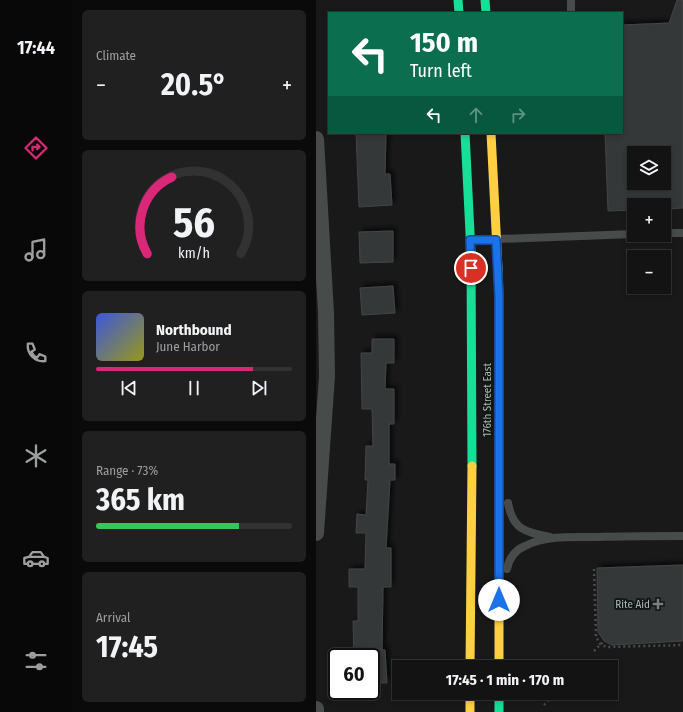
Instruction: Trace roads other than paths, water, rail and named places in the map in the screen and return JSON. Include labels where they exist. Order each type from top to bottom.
[{"type":"main road","points":[[458,0],[459,12]]},
{"type":"main road","points":[[485,0],[486,12]]},
{"type":"main road","name":"176th Street East","points":[[465,134],[470,240],[472,484],[470,660]]},
{"type":"main road","name":"176th Street East","points":[[491,134],[499,296],[499,660]]},
{"type":"main road","points":[[470,700],[470,712]]},
{"type":"main road","points":[[499,700],[499,712]]},
{"type":"street","points":[[316,139],[326,313],[327,376],[319,428],[316,533]]},
{"type":"lane","points":[[570,0],[571,12]]},
{"type":"lane","points":[[671,233],[683,233]]},
{"type":"lane","points":[[470,240],[627,234]]},
{"type":"lane","points":[[499,458],[513,520],[525,531],[555,538]]},
{"type":"lane","points":[[499,648],[505,576],[511,558],[524,546],[532,542],[555,538],[683,536]]},
{"type":"place","name":"Rite Aid","points":[[658,604]]}]
